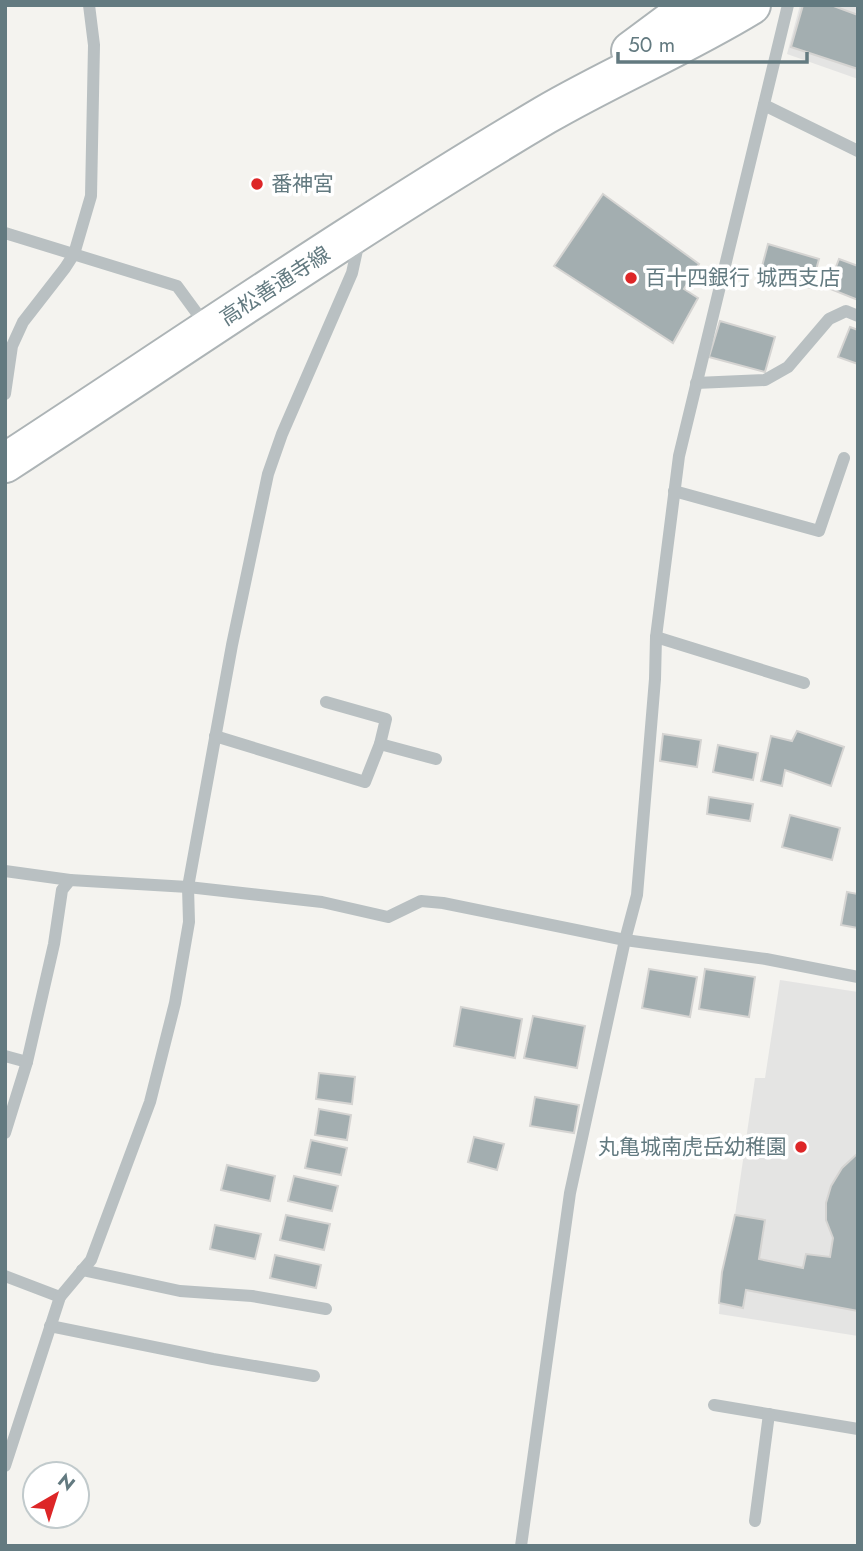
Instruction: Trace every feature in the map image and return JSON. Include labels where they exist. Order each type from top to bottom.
[{"type":"main road","name":"高松善通寺線","points":[[548,114],[693,5]]},
{"type":"main road","name":"高松善通寺線","points":[[10,456],[362,228],[548,114],[705,34],[751,5]]},
{"type":"street","points":[[5,394],[12,346],[23,322],[74,254],[91,196],[94,45],[89,5]]},
{"type":"street","points":[[521,1546],[570,1193],[637,895],[656,637],[679,456],[788,5]]},
{"type":"street","points":[[764,104],[858,151]]},
{"type":"street","points":[[5,1466],[60,1297],[91,1259],[150,1102],[175,1003],[189,922],[188,887],[232,645],[268,474],[290,414],[352,273],[362,228]]},
{"type":"street","points":[[5,233],[177,286],[209,329]]},
{"type":"street","points":[[696,383],[765,380],[788,367],[829,318],[846,311],[858,316]]},
{"type":"street","points":[[674,491],[819,531],[844,458]]},
{"type":"street","points":[[656,637],[804,683]]},
{"type":"street","points":[[215,736],[365,782],[380,744],[386,719],[326,702]]},
{"type":"street","points":[[380,744],[436,759]]},
{"type":"street","points":[[5,870],[70,880],[188,887],[322,902],[388,917],[421,901],[443,903],[625,940],[766,959],[858,977]]},
{"type":"street","points":[[5,1133],[27,1062],[54,944],[62,890],[70,880]]},
{"type":"street","points":[[5,1056],[27,1062]]},
{"type":"street","points":[[82,1270],[180,1291],[252,1296],[326,1309]]},
{"type":"street","points":[[5,1276],[60,1297]]},
{"type":"street","points":[[50,1326],[314,1376]]},
{"type":"street","points":[[714,1405],[858,1429]]},
{"type":"street","points":[[755,1521],[769,1414]]},
{"type":"shaded area","points":[[800,5],[858,5],[858,79],[787,54]]},
{"type":"shaded area","name":"丸亀城南虎岳幼稚園","points":[[780,980],[858,992],[858,1336],[719,1314],[722,1272],[735,1215],[755,1078],[765,1078]]},
{"type":"building","points":[[803,5],[831,5],[858,15],[858,69],[791,47]]},
{"type":"building","name":"百十四銀行 城西支店","points":[[603,194],[699,264],[684,289],[698,298],[673,343],[554,266]]},
{"type":"building","points":[[768,244],[819,259],[811,288],[760,274]]},
{"type":"building","points":[[839,259],[858,266],[858,300],[828,288]]},
{"type":"building","points":[[720,321],[775,337],[765,372],[709,357]]},
{"type":"building","points":[[850,327],[858,330],[858,364],[838,357]]},
{"type":"building","points":[[797,731],[844,747],[831,786],[785,770],[782,786],[761,781],[771,736],[792,741]]},
{"type":"building","points":[[663,734],[701,740],[697,767],[660,761]]},
{"type":"building","points":[[718,745],[758,753],[753,780],[713,772]]},
{"type":"building","points":[[709,797],[753,804],[750,821],[707,814]]},
{"type":"building","points":[[790,815],[840,828],[832,860],[782,847]]},
{"type":"building","points":[[847,892],[858,894],[858,928],[841,925]]},
{"type":"building","points":[[649,969],[697,977],[690,1017],[642,1008]]},
{"type":"building","points":[[705,969],[755,977],[749,1017],[699,1009]]},
{"type":"building","points":[[461,1007],[522,1019],[515,1058],[454,1046]]},
{"type":"building","points":[[533,1016],[585,1026],[577,1068],[524,1058]]},
{"type":"building","points":[[319,1073],[355,1077],[352,1104],[316,1099]]},
{"type":"building","points":[[535,1097],[579,1105],[574,1133],[530,1126]]},
{"type":"building","points":[[319,1109],[351,1115],[347,1140],[315,1135]]},
{"type":"building","points":[[474,1137],[504,1144],[497,1170],[468,1162]]},
{"type":"building","points":[[311,1140],[347,1148],[341,1175],[305,1168]]},
{"type":"building","points":[[858,1153],[858,1311],[746,1290],[743,1308],[719,1303],[722,1272],[735,1215],[765,1220],[759,1259],[803,1268],[806,1254],[830,1257],[833,1238],[826,1220],[826,1203],[831,1186],[842,1168]]},
{"type":"building","points":[[227,1165],[275,1176],[270,1201],[221,1190]]},
{"type":"building","points":[[294,1176],[338,1186],[332,1211],[288,1201]]},
{"type":"building","points":[[286,1215],[330,1224],[324,1250],[280,1240]]},
{"type":"building","points":[[215,1225],[261,1234],[255,1259],[210,1249]]},
{"type":"building","points":[[275,1255],[321,1265],[316,1288],[270,1278]]},
{"type":"place","name":"番神宮","points":[[257,184]]},
{"type":"place","name":"百十四銀行 城西支店","points":[[631,278]]},
{"type":"place","name":"丸亀城南虎岳幼稚園","points":[[801,1147]]}]
